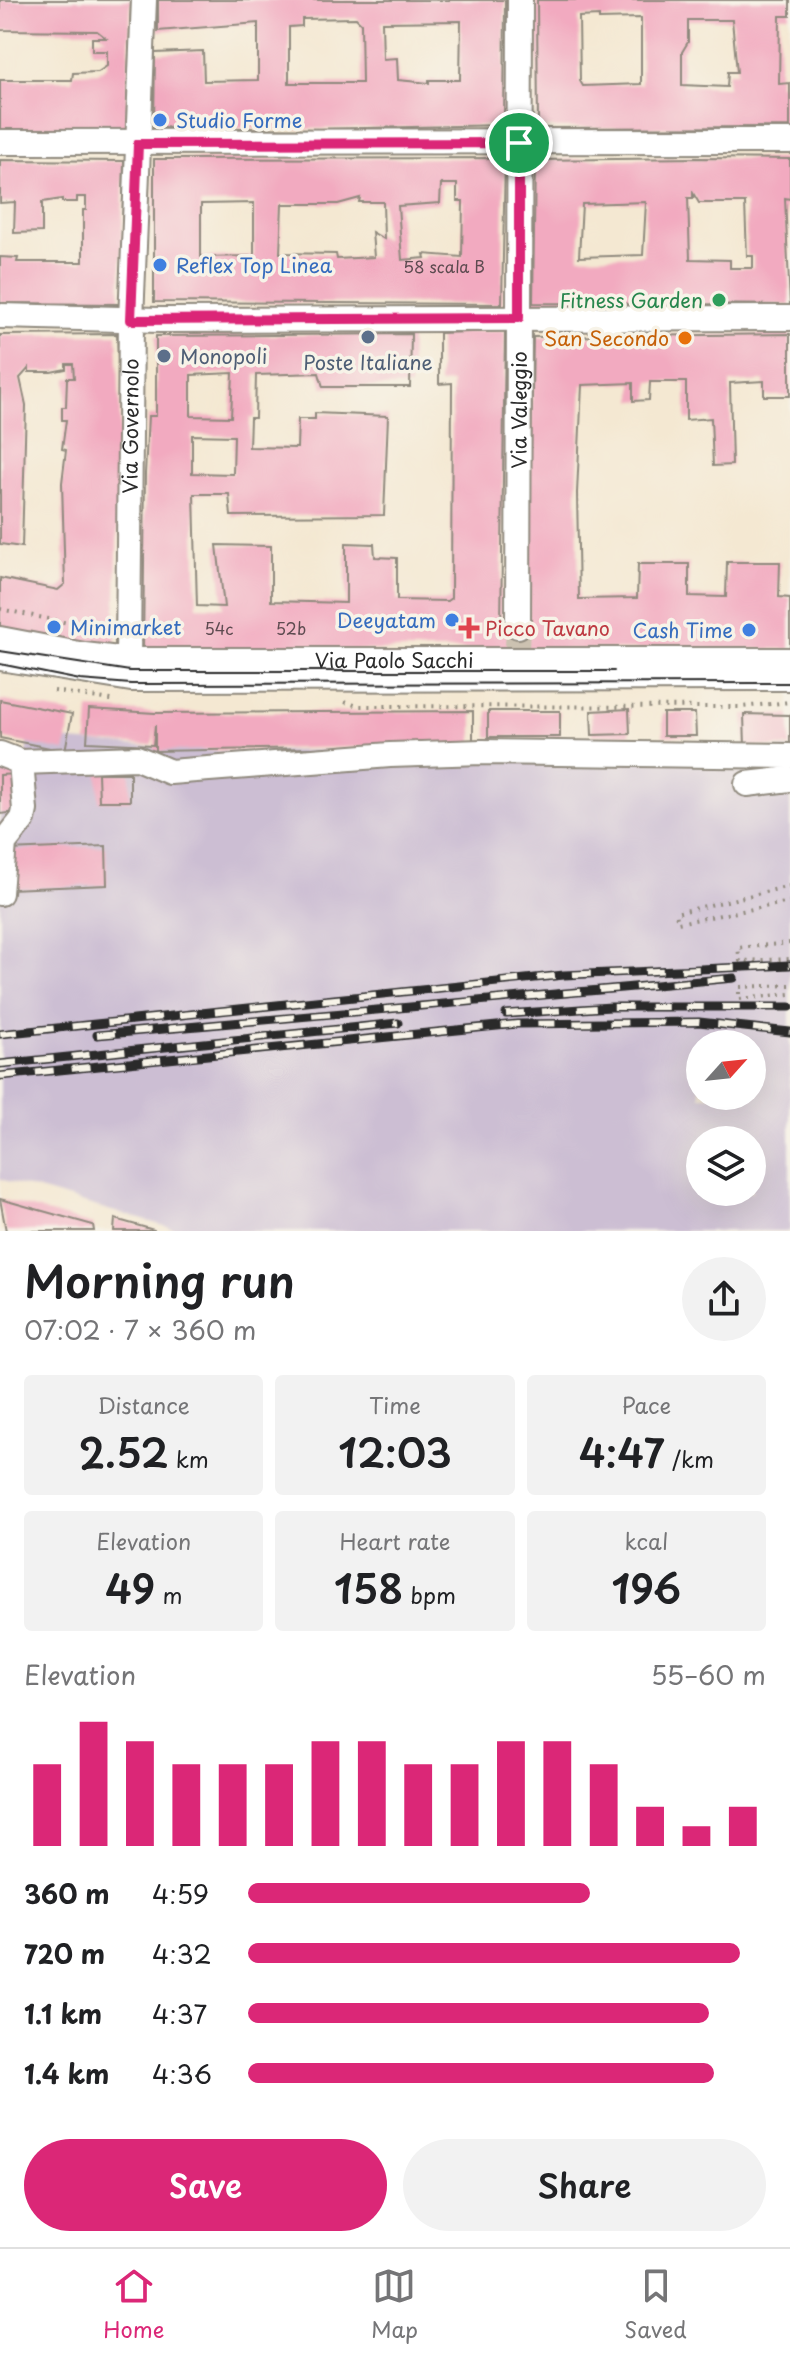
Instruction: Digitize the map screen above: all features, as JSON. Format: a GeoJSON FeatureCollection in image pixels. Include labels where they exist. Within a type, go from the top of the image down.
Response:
{"type":"FeatureCollection","features":[{"type":"Feature","properties":{"kind":"street","name":"Via Governolo"},"geometry":{"type":"LineString","coordinates":[[128,660],[131,320],[144,0]]}},
{"type":"Feature","properties":{"kind":"street","name":"Via Valeggio"},"geometry":{"type":"LineString","coordinates":[[517,645],[520,0]]}},
{"type":"Feature","properties":{"kind":"street"},"geometry":{"type":"LineString","coordinates":[[0,142],[790,141]]}},
{"type":"Feature","properties":{"kind":"street"},"geometry":{"type":"LineString","coordinates":[[0,316],[131,320],[790,318]]}},
{"type":"Feature","properties":{"kind":"street","name":"Via Paolo Sacchi"},"geometry":{"type":"LineString","coordinates":[[0,639],[128,660],[517,645],[790,660]]}},
{"type":"Feature","properties":{"kind":"street","name":"Via Paolo Sacchi"},"geometry":{"type":"LineString","coordinates":[[0,658],[131,679],[790,678]]}},
{"type":"Feature","properties":{"kind":"street"},"geometry":{"type":"LineString","coordinates":[[0,893],[2,843],[23,819],[10,758],[137,758],[170,772],[390,755],[482,752],[790,756]]}},
{"type":"Feature","properties":{"kind":"street"},"geometry":{"type":"LineString","coordinates":[[747,784],[790,779]]}},
{"type":"Feature","properties":{"kind":"path"},"geometry":{"type":"LineString","coordinates":[[0,609],[116,632]]}},
{"type":"Feature","properties":{"kind":"path"},"geometry":{"type":"LineString","coordinates":[[339,701],[358,706],[741,707],[790,702]]}},
{"type":"Feature","properties":{"kind":"path"},"geometry":{"type":"LineString","coordinates":[[790,886],[676,913],[678,923],[790,902]]}},
{"type":"Feature","properties":{"kind":"path"},"geometry":{"type":"LineString","coordinates":[[790,943],[738,948],[740,961],[790,959]]}},
{"type":"Feature","properties":{"kind":"path"},"geometry":{"type":"LineString","coordinates":[[790,985],[739,987],[739,999],[790,994]]}},
{"type":"Feature","properties":{"kind":"shaded area"},"geometry":{"type":"Polygon","coordinates":[[[27,738],[226,752],[483,747],[790,749],[790,1231],[182,1231],[0,1179],[0,769],[27,767],[27,738]]]}},
{"type":"Feature","properties":{"kind":"building"},"geometry":{"type":"Polygon","coordinates":[[[0,0],[131,0],[126,131],[0,129],[0,80],[72,80],[73,73],[98,72],[107,66],[107,51],[92,51],[92,38],[106,38],[97,31],[0,30],[0,0]]]}},
{"type":"Feature","properties":{"kind":"building"},"geometry":{"type":"Polygon","coordinates":[[[158,0],[505,0],[504,125],[319,129],[154,127],[155,53],[203,51],[204,81],[258,80],[258,23],[158,31],[158,0]],[[356,18],[302,19],[302,26],[289,27],[289,83],[362,83],[361,23],[356,18]],[[461,21],[382,22],[383,59],[397,58],[398,80],[429,83],[429,80],[460,80],[461,21]]]}},
{"type":"Feature","properties":{"kind":"building"},"geometry":{"type":"Polygon","coordinates":[[[537,0],[790,0],[790,16],[780,16],[779,84],[790,83],[790,127],[538,128],[537,0]],[[599,16],[579,17],[580,81],[583,86],[641,84],[641,18],[599,19],[599,16]],[[688,20],[688,42],[682,52],[682,85],[727,87],[728,72],[737,72],[732,20],[688,20]]]}},
{"type":"Feature","properties":{"kind":"building"},"geometry":{"type":"Polygon","coordinates":[[[505,158],[502,304],[154,302],[154,159],[505,158]],[[441,184],[440,203],[398,206],[402,260],[425,258],[424,254],[462,257],[463,201],[457,201],[457,184],[441,184]],[[360,198],[338,204],[282,204],[280,253],[336,254],[337,259],[374,257],[372,232],[384,239],[383,202],[359,202],[360,198]],[[254,203],[201,204],[201,257],[254,256],[254,203]]]}},
{"type":"Feature","properties":{"kind":"building"},"geometry":{"type":"Polygon","coordinates":[[[790,159],[790,199],[785,198],[790,305],[533,303],[535,160],[790,159]],[[693,193],[693,198],[688,198],[690,259],[730,260],[730,268],[753,268],[753,256],[747,256],[745,203],[699,203],[693,193]],[[646,202],[582,204],[579,257],[643,255],[646,202]]]}},
{"type":"Feature","properties":{"kind":"building"},"geometry":{"type":"Polygon","coordinates":[[[0,160],[124,161],[120,304],[0,303],[0,257],[18,258],[17,262],[83,262],[86,197],[77,197],[77,202],[62,202],[62,199],[42,202],[42,232],[14,233],[15,202],[0,203],[0,160]]]}},
{"type":"Feature","properties":{"kind":"building"},"geometry":{"type":"Polygon","coordinates":[[[505,331],[501,627],[528,627],[533,337],[790,334],[790,396],[764,396],[764,381],[730,383],[732,465],[713,466],[711,418],[686,420],[686,382],[650,382],[649,400],[633,401],[633,383],[582,385],[577,493],[579,599],[637,598],[638,564],[689,564],[689,596],[726,597],[727,562],[780,562],[779,597],[790,598],[790,649],[143,651],[145,474],[148,416],[156,416],[156,336],[411,334],[410,387],[323,387],[319,373],[256,375],[255,418],[250,418],[249,447],[297,448],[298,419],[315,419],[315,413],[388,416],[384,515],[231,516],[229,494],[194,494],[197,606],[224,607],[217,545],[271,546],[271,601],[346,603],[346,543],[374,544],[375,557],[397,558],[397,600],[447,601],[451,598],[452,383],[439,384],[439,333],[505,331]],[[233,373],[191,375],[191,416],[231,417],[233,373]],[[192,435],[192,473],[233,474],[234,436],[192,435]]]}},
{"type":"Feature","properties":{"kind":"building"},"geometry":{"type":"Polygon","coordinates":[[[117,334],[120,409],[115,652],[0,629],[0,578],[58,590],[65,584],[62,483],[66,450],[62,449],[66,420],[62,420],[62,407],[66,407],[67,378],[74,378],[73,364],[66,364],[66,369],[51,372],[29,372],[29,368],[20,378],[26,405],[22,547],[0,544],[0,335],[117,334]]]}},
{"type":"Feature","properties":{"kind":"building"},"geometry":{"type":"Polygon","coordinates":[[[0,700],[72,714],[65,751],[0,738],[0,700]]]}},
{"type":"Feature","properties":{"kind":"building"},"geometry":{"type":"Polygon","coordinates":[[[89,709],[155,713],[473,711],[473,745],[155,751],[155,725],[153,745],[87,742],[89,709]]]}},
{"type":"Feature","properties":{"kind":"building"},"geometry":{"type":"Polygon","coordinates":[[[629,709],[630,734],[592,735],[591,711],[629,709]]]}},
{"type":"Feature","properties":{"kind":"building"},"geometry":{"type":"Polygon","coordinates":[[[488,711],[560,711],[560,737],[488,737],[488,711]]]}},
{"type":"Feature","properties":{"kind":"building"},"geometry":{"type":"Polygon","coordinates":[[[663,713],[695,713],[696,736],[663,736],[663,713]]]}},
{"type":"Feature","properties":{"kind":"building"},"geometry":{"type":"Polygon","coordinates":[[[744,714],[790,715],[790,747],[745,747],[744,714]]]}},
{"type":"Feature","properties":{"kind":"building"},"geometry":{"type":"Polygon","coordinates":[[[98,773],[130,773],[130,801],[99,801],[98,773]]]}},
{"type":"Feature","properties":{"kind":"building"},"geometry":{"type":"Polygon","coordinates":[[[15,774],[18,812],[0,814],[0,775],[15,774]]]}},
{"type":"Feature","properties":{"kind":"building"},"geometry":{"type":"Polygon","coordinates":[[[106,846],[107,885],[9,889],[8,850],[106,846]]]}},
{"type":"Feature","properties":{"kind":"building"},"geometry":{"type":"Polygon","coordinates":[[[0,1199],[93,1225],[94,1231],[6,1231],[0,1199]]]}},
{"type":"Feature","properties":{"kind":"building"},"geometry":{"type":"Polygon","coordinates":[[[115,1219],[154,1230],[154,1231],[114,1231],[115,1219]]]}},
{"type":"Feature","properties":{"kind":"tunnel"},"geometry":{"type":"LineString","coordinates":[[517,649],[518,626]]}},
{"type":"Feature","properties":{"kind":"tram line"},"geometry":{"type":"LineString","coordinates":[[0,651],[130,671],[614,671]]}},
{"type":"Feature","properties":{"kind":"tram line"},"geometry":{"type":"LineString","coordinates":[[0,664],[80,680],[131,684],[790,683]]}},
{"type":"Feature","properties":{"kind":"railway"},"geometry":{"type":"LineString","coordinates":[[0,1034],[564,975],[790,965]]}},
{"type":"Feature","properties":{"kind":"railway"},"geometry":{"type":"LineString","coordinates":[[97,1035],[734,978]]}},
{"type":"Feature","properties":{"kind":"railway"},"geometry":{"type":"LineString","coordinates":[[506,1014],[611,1007],[790,1007]]}},
{"type":"Feature","properties":{"kind":"railway"},"geometry":{"type":"LineString","coordinates":[[0,1076],[517,1024],[699,1022],[790,1032]]}},
{"type":"Feature","properties":{"kind":"railway"},"geometry":{"type":"LineString","coordinates":[[0,1064],[398,1023]]}},
{"type":"Feature","properties":{"kind":"place","name":"Studio Forme"},"geometry":{"type":"Point","coordinates":[160,120]}},
{"type":"Feature","properties":{"kind":"place","name":"Reflex Top Linea"},"geometry":{"type":"Point","coordinates":[160,265]}},
{"type":"Feature","properties":{"kind":"place","name":"Fitness Garden"},"geometry":{"type":"Point","coordinates":[719,300]}},
{"type":"Feature","properties":{"kind":"place","name":"Poste Italiane"},"geometry":{"type":"Point","coordinates":[368,337]}},
{"type":"Feature","properties":{"kind":"place","name":"San Secondo"},"geometry":{"type":"Point","coordinates":[685,338]}},
{"type":"Feature","properties":{"kind":"place","name":"Monopoli"},"geometry":{"type":"Point","coordinates":[164,356]}},
{"type":"Feature","properties":{"kind":"place","name":"Deeyatam"},"geometry":{"type":"Point","coordinates":[452,620]}},
{"type":"Feature","properties":{"kind":"place","name":"Minimarket"},"geometry":{"type":"Point","coordinates":[54,627]}},
{"type":"Feature","properties":{"kind":"place","name":"Picco Tavano"},"geometry":{"type":"Point","coordinates":[469,628]}},
{"type":"Feature","properties":{"kind":"place","name":"Cash Time"},"geometry":{"type":"Point","coordinates":[749,630]}},
{"type":"Feature","properties":{"kind":"route"},"geometry":{"type":"LineString","coordinates":[[519,143],[519,318],[131,320],[138,144],[519,143]]}}]}
